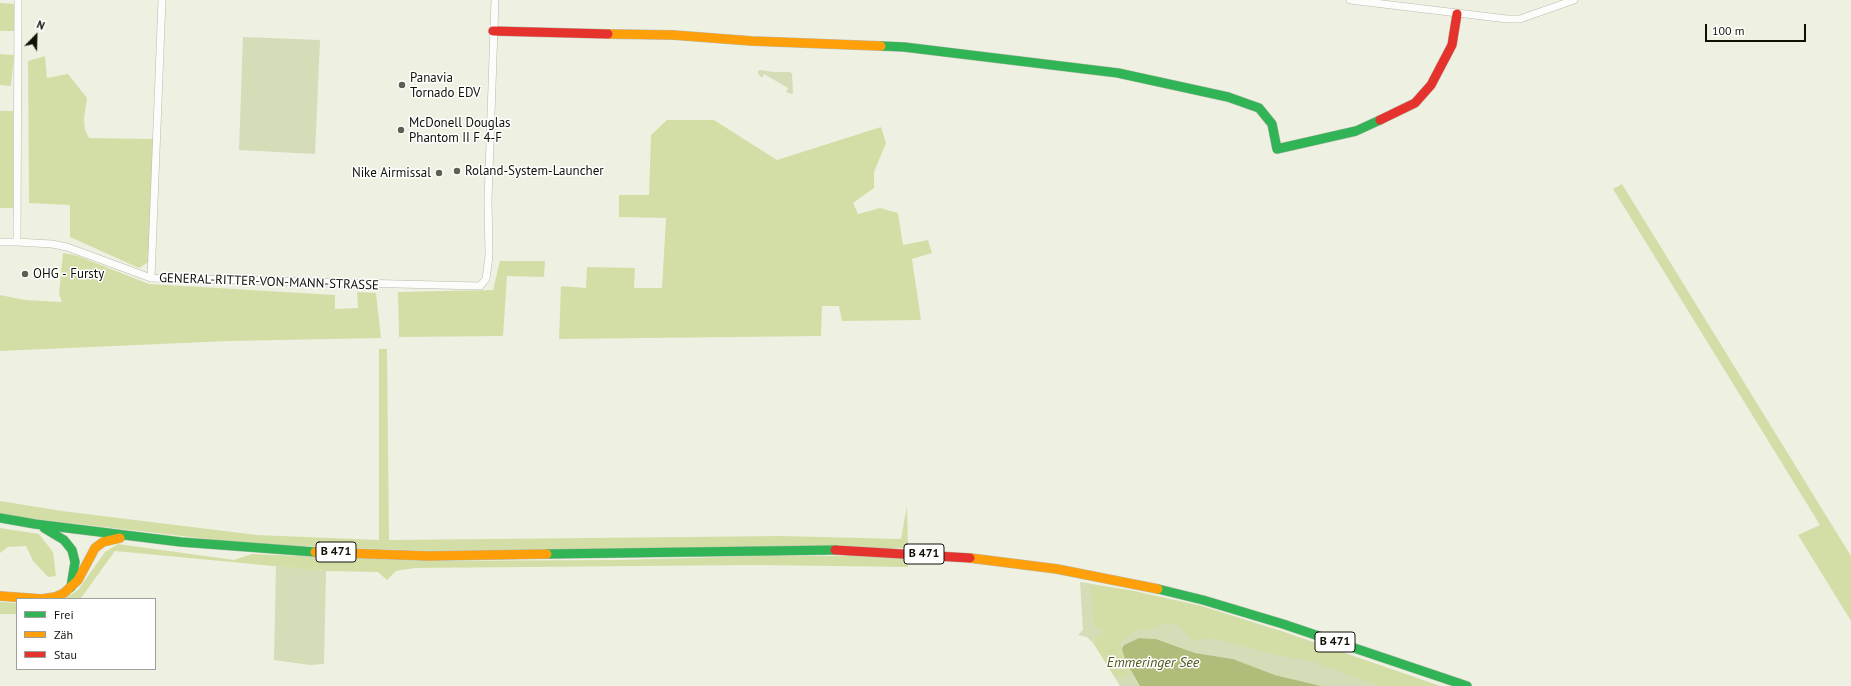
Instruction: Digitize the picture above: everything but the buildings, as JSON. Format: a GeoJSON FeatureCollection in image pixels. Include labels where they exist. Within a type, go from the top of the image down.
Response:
{"type":"FeatureCollection","features":[{"type":"Feature","properties":{"kind":"main road"},"geometry":{"type":"LineString","coordinates":[[493,31],[673,35],[752,41],[904,46],[1118,73],[1228,97],[1258,108],[1272,124],[1277,149],[1356,131],[1415,104],[1431,85],[1452,45],[1457,14]]}},
{"type":"Feature","properties":{"kind":"main road","name":"B 471"},"geometry":{"type":"LineString","coordinates":[[0,518],[35,524],[187,543],[296,551],[429,556],[798,550],[870,551],[991,560],[1057,569],[1120,581],[1203,600],[1283,624],[1467,686]]}},
{"type":"Feature","properties":{"kind":"main road"},"geometry":{"type":"LineString","coordinates":[[35,524],[64,540],[72,550],[75,562],[70,589]]}},
{"type":"Feature","properties":{"kind":"main road"},"geometry":{"type":"LineString","coordinates":[[48,598],[55,597],[70,589],[78,580],[95,548],[103,542],[127,536]]}},
{"type":"Feature","properties":{"kind":"main road"},"geometry":{"type":"LineString","coordinates":[[0,596],[28,598]]}},
{"type":"Feature","properties":{"kind":"street"},"geometry":{"type":"LineString","coordinates":[[17,242],[18,0]]}},
{"type":"Feature","properties":{"kind":"street"},"geometry":{"type":"LineString","coordinates":[[151,278],[162,0]]}},
{"type":"Feature","properties":{"kind":"street","name":"GENERAL-RITTER-VON-MANN-STRASSE"},"geometry":{"type":"LineString","coordinates":[[0,242],[52,244],[68,247],[151,278],[480,286],[486,279],[489,256],[488,200],[495,0]]}},
{"type":"Feature","properties":{"kind":"street"},"geometry":{"type":"LineString","coordinates":[[1350,0],[1457,14],[1520,19],[1574,0]]}},
{"type":"Feature","properties":{"kind":"shaded area"},"geometry":{"type":"Polygon","coordinates":[[[0,3],[14,4],[14,31],[0,31],[0,3]]]}},
{"type":"Feature","properties":{"kind":"shaded area"},"geometry":{"type":"Polygon","coordinates":[[[243,37],[320,40],[315,154],[239,150],[243,37]]]}},
{"type":"Feature","properties":{"kind":"shaded area"},"geometry":{"type":"Polygon","coordinates":[[[0,54],[14,55],[11,86],[0,85],[0,54]]]}},
{"type":"Feature","properties":{"kind":"shaded area"},"geometry":{"type":"Polygon","coordinates":[[[45,56],[47,78],[68,74],[87,98],[84,119],[85,130],[89,138],[154,139],[150,261],[139,268],[70,237],[70,205],[29,203],[28,61],[45,56]]]}},
{"type":"Feature","properties":{"kind":"shaded area"},"geometry":{"type":"Polygon","coordinates":[[[758,71],[790,72],[792,74],[793,93],[791,94],[786,92],[788,88],[764,74],[762,78],[758,74],[758,71]]]}},
{"type":"Feature","properties":{"kind":"shaded area"},"geometry":{"type":"Polygon","coordinates":[[[0,111],[13,111],[14,208],[0,208],[0,111]]]}},
{"type":"Feature","properties":{"kind":"shaded area"},"geometry":{"type":"Polygon","coordinates":[[[667,120],[714,120],[777,160],[881,127],[886,143],[874,172],[874,188],[853,203],[858,214],[880,208],[898,213],[903,245],[928,240],[932,253],[912,259],[921,320],[842,321],[839,306],[822,306],[821,336],[559,339],[561,286],[586,288],[587,267],[635,268],[634,288],[662,288],[666,218],[619,217],[619,195],[649,195],[651,135],[667,120]]]}},
{"type":"Feature","properties":{"kind":"shaded area"},"geometry":{"type":"Polygon","coordinates":[[[1622,184],[1851,556],[1851,621],[1798,535],[1820,525],[1613,189],[1622,184]]]}},
{"type":"Feature","properties":{"kind":"shaded area"},"geometry":{"type":"Polygon","coordinates":[[[63,253],[78,256],[149,284],[335,295],[335,309],[358,308],[357,292],[376,293],[381,338],[229,341],[0,351],[0,295],[25,300],[62,302],[59,294],[63,253]]]}},
{"type":"Feature","properties":{"kind":"shaded area"},"geometry":{"type":"Polygon","coordinates":[[[500,261],[545,261],[544,277],[507,276],[503,336],[399,337],[398,292],[493,290],[500,261]]]}},
{"type":"Feature","properties":{"kind":"shaded area"},"geometry":{"type":"Polygon","coordinates":[[[379,349],[387,349],[389,540],[782,536],[901,539],[907,506],[908,548],[429,551],[251,544],[0,515],[0,501],[62,511],[257,535],[379,540],[379,349]]]}},
{"type":"Feature","properties":{"kind":"shaded area"},"geometry":{"type":"Polygon","coordinates":[[[0,528],[39,534],[53,552],[56,576],[48,577],[33,561],[26,546],[8,547],[0,553],[0,528]]]}},
{"type":"Feature","properties":{"kind":"shaded area"},"geometry":{"type":"Polygon","coordinates":[[[118,544],[234,560],[252,554],[429,561],[618,560],[758,556],[855,556],[907,559],[908,567],[754,565],[415,568],[396,571],[387,580],[378,572],[326,571],[115,551],[81,598],[66,598],[78,590],[105,552],[118,544]]]}},
{"type":"Feature","properties":{"kind":"shaded area"},"geometry":{"type":"Polygon","coordinates":[[[276,566],[326,571],[324,664],[310,665],[274,660],[276,566]]]}},
{"type":"Feature","properties":{"kind":"shaded area"},"geometry":{"type":"Polygon","coordinates":[[[1080,582],[1134,591],[1281,631],[1440,686],[1321,686],[1275,675],[1233,659],[1195,653],[1156,639],[1139,638],[1124,645],[1126,662],[1140,686],[1120,686],[1094,644],[1087,637],[1078,635],[1083,630],[1080,582]]]}},
{"type":"Feature","properties":{"kind":"shaded area"},"geometry":{"type":"Polygon","coordinates":[[[1090,584],[1134,591],[1202,606],[1281,631],[1440,686],[1379,686],[1311,661],[1277,655],[1213,638],[1194,641],[1185,634],[1181,627],[1173,623],[1163,624],[1151,629],[1139,629],[1120,642],[1126,662],[1132,672],[1125,679],[1116,677],[1094,644],[1095,638],[1103,631],[1101,628],[1094,627],[1090,584]]]}},
{"type":"Feature","properties":{"kind":"shaded area"},"geometry":{"type":"Polygon","coordinates":[[[0,602],[16,603],[16,614],[0,614],[0,602]]]}},
{"type":"Feature","properties":{"kind":"water","name":"Emmeringer See"},"geometry":{"type":"Polygon","coordinates":[[[1139,638],[1156,639],[1195,653],[1233,659],[1275,675],[1321,686],[1140,686],[1126,662],[1122,649],[1124,645],[1139,638]]]}},
{"type":"Feature","properties":{"kind":"traffic: fast"},"geometry":{"type":"LineString","coordinates":[[881,46],[904,47],[1118,73],[1228,97],[1259,108],[1272,124],[1277,149],[1356,131],[1380,120]]}},
{"type":"Feature","properties":{"kind":"traffic: fast"},"geometry":{"type":"LineString","coordinates":[[0,518],[35,524],[181,542],[315,552]]}},
{"type":"Feature","properties":{"kind":"traffic: fast"},"geometry":{"type":"LineString","coordinates":[[44,528],[64,540],[72,550],[75,562],[71,587]]}},
{"type":"Feature","properties":{"kind":"traffic: fast"},"geometry":{"type":"LineString","coordinates":[[547,554],[835,550]]}},
{"type":"Feature","properties":{"kind":"traffic: fast"},"geometry":{"type":"LineString","coordinates":[[1158,589],[1203,600],[1283,624],[1467,686]]}},
{"type":"Feature","properties":{"kind":"traffic: slow"},"geometry":{"type":"LineString","coordinates":[[608,34],[673,35],[752,41],[881,46]]}},
{"type":"Feature","properties":{"kind":"traffic: slow"},"geometry":{"type":"LineString","coordinates":[[48,598],[64,593],[78,580],[95,548],[103,542],[120,538]]}},
{"type":"Feature","properties":{"kind":"traffic: slow"},"geometry":{"type":"LineString","coordinates":[[315,552],[429,556],[547,554]]}},
{"type":"Feature","properties":{"kind":"traffic: slow"},"geometry":{"type":"LineString","coordinates":[[970,558],[1057,569],[1158,589]]}},
{"type":"Feature","properties":{"kind":"traffic: slow"},"geometry":{"type":"LineString","coordinates":[[0,596],[28,598]]}},
{"type":"Feature","properties":{"kind":"traffic: jam"},"geometry":{"type":"LineString","coordinates":[[1380,120],[1415,103],[1431,85],[1452,45],[1457,14]]}},
{"type":"Feature","properties":{"kind":"traffic: jam"},"geometry":{"type":"LineString","coordinates":[[493,31],[608,34]]}},
{"type":"Feature","properties":{"kind":"traffic: jam"},"geometry":{"type":"LineString","coordinates":[[835,550],[970,558]]}},
{"type":"Feature","properties":{"kind":"place","name":"Panavia Tornado EDV"},"geometry":{"type":"Point","coordinates":[402,85]}},
{"type":"Feature","properties":{"kind":"place","name":"McDonell Douglas Phantom II F 4-F"},"geometry":{"type":"Point","coordinates":[401,130]}},
{"type":"Feature","properties":{"kind":"place","name":"Roland-System-Launcher"},"geometry":{"type":"Point","coordinates":[457,171]}},
{"type":"Feature","properties":{"kind":"place","name":"Nike Airmissal"},"geometry":{"type":"Point","coordinates":[439,173]}},
{"type":"Feature","properties":{"kind":"place","name":"OHG - Fursty"},"geometry":{"type":"Point","coordinates":[25,274]}}]}
